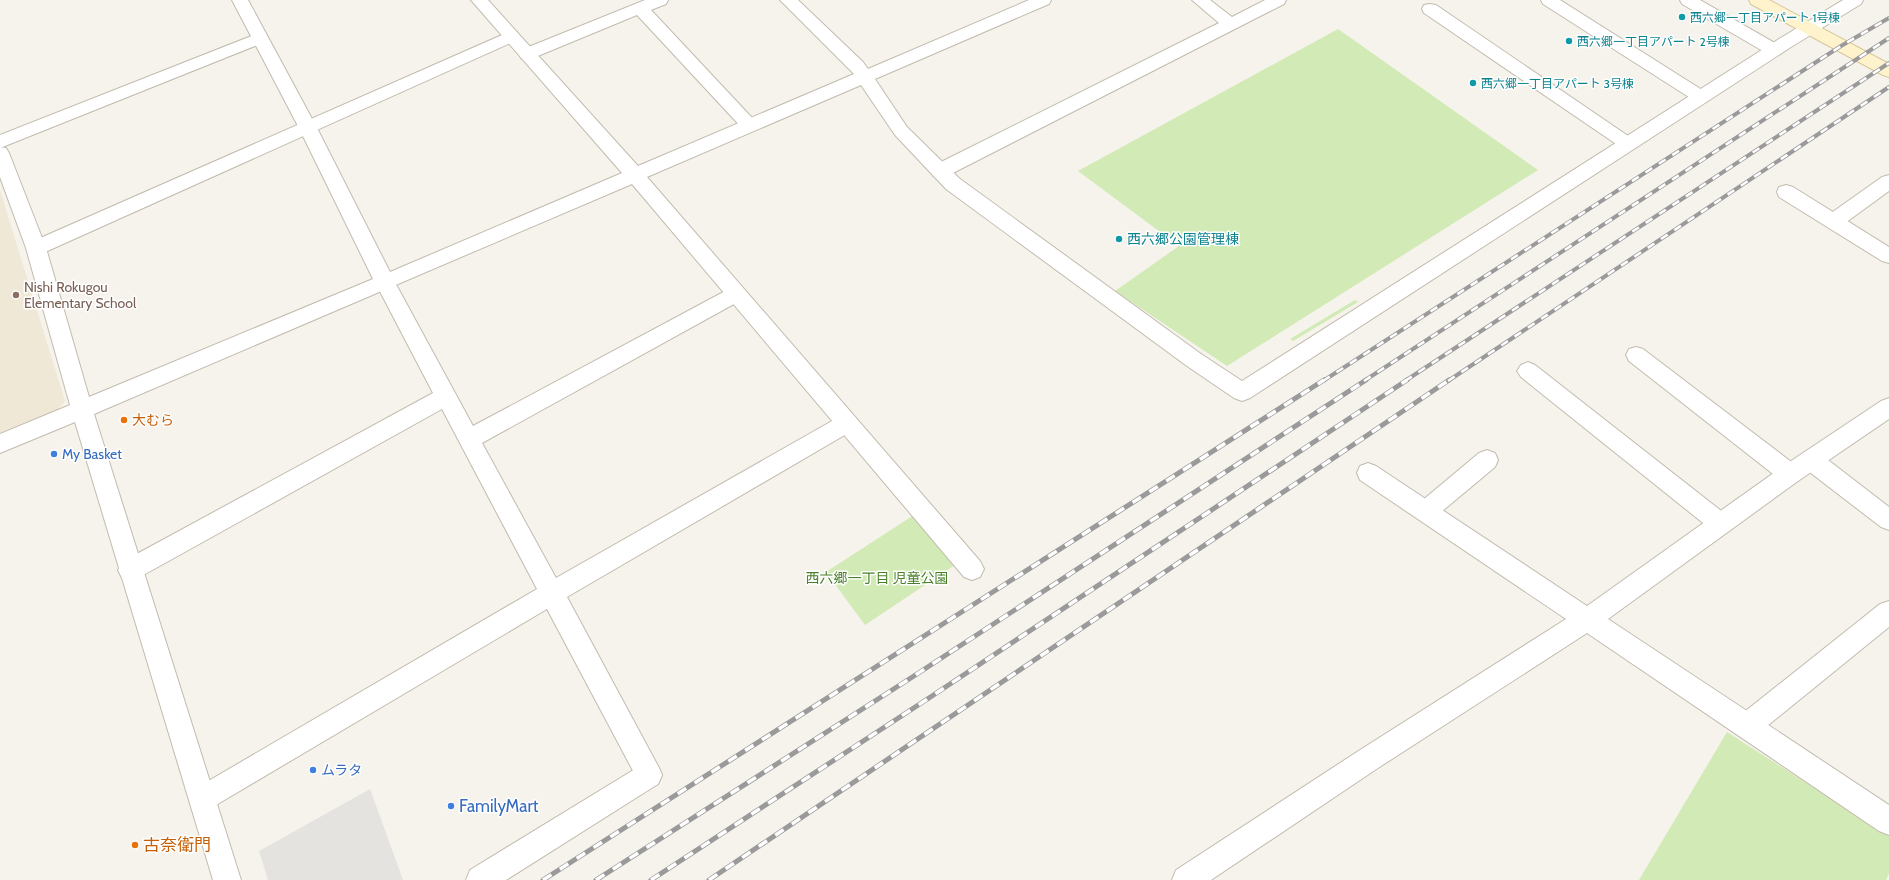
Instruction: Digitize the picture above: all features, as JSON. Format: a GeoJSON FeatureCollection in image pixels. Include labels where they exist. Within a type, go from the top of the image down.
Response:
{"type":"FeatureCollection","features":[{"type":"Feature","properties":{"kind":"street"},"geometry":{"type":"LineString","coordinates":[[479,0],[633,174],[972,569]]}},
{"type":"Feature","properties":{"kind":"street"},"geometry":{"type":"LineString","coordinates":[[527,54],[660,0]]}},
{"type":"Feature","properties":{"kind":"street"},"geometry":{"type":"LineString","coordinates":[[788,0],[857,66],[901,132],[953,184],[1194,360],[1242,392],[1808,28],[1854,0]]}},
{"type":"Feature","properties":{"kind":"street"},"geometry":{"type":"LineString","coordinates":[[0,444],[384,282],[633,174],[1043,0]]}},
{"type":"Feature","properties":{"kind":"street"},"geometry":{"type":"LineString","coordinates":[[1200,0],[1231,24]]}},
{"type":"Feature","properties":{"kind":"street"},"geometry":{"type":"LineString","coordinates":[[940,171],[1278,0]]}},
{"type":"Feature","properties":{"kind":"street"},"geometry":{"type":"LineString","coordinates":[[1549,0],[1701,97]]}},
{"type":"Feature","properties":{"kind":"street"},"geometry":{"type":"LineString","coordinates":[[1688,0],[1774,50]]}},
{"type":"Feature","properties":{"kind":"street"},"geometry":{"type":"LineString","coordinates":[[1758,0],[1889,71]]}},
{"type":"Feature","properties":{"kind":"street"},"geometry":{"type":"LineString","coordinates":[[243,1],[259,38],[308,128],[384,282],[649,775],[480,880]]}},
{"type":"Feature","properties":{"kind":"street"},"geometry":{"type":"LineString","coordinates":[[640,8],[748,125]]}},
{"type":"Feature","properties":{"kind":"street"},"geometry":{"type":"LineString","coordinates":[[1430,9],[1628,144]]}},
{"type":"Feature","properties":{"kind":"street"},"geometry":{"type":"LineString","coordinates":[[36,248],[308,128],[511,36]]}},
{"type":"Feature","properties":{"kind":"street"},"geometry":{"type":"LineString","coordinates":[[0,142],[259,38]]}},
{"type":"Feature","properties":{"kind":"street"},"geometry":{"type":"LineString","coordinates":[[0,153],[36,248],[82,410],[130,570],[227,880]]}},
{"type":"Feature","properties":{"kind":"street"},"geometry":{"type":"LineString","coordinates":[[1834,222],[1889,182]]}},
{"type":"Feature","properties":{"kind":"street"},"geometry":{"type":"LineString","coordinates":[[1786,192],[1889,256]]}},
{"type":"Feature","properties":{"kind":"street"},"geometry":{"type":"LineString","coordinates":[[469,439],[736,294]]}},
{"type":"Feature","properties":{"kind":"street"},"geometry":{"type":"LineString","coordinates":[[1636,355],[1790,474]]}},
{"type":"Feature","properties":{"kind":"street"},"geometry":{"type":"LineString","coordinates":[[1528,371],[1721,524]]}},
{"type":"Feature","properties":{"kind":"street"},"geometry":{"type":"LineString","coordinates":[[130,570],[446,396]]}},
{"type":"Feature","properties":{"kind":"street"},"geometry":{"type":"LineString","coordinates":[[1186,880],[1369,758],[1588,620],[1790,474],[1889,407]]}},
{"type":"Feature","properties":{"kind":"street"},"geometry":{"type":"LineString","coordinates":[[202,799],[552,593],[847,423]]}},
{"type":"Feature","properties":{"kind":"street"},"geometry":{"type":"LineString","coordinates":[[1426,511],[1487,460]]}},
{"type":"Feature","properties":{"kind":"street"},"geometry":{"type":"LineString","coordinates":[[1811,460],[1889,520]]}},
{"type":"Feature","properties":{"kind":"street"},"geometry":{"type":"LineString","coordinates":[[1368,473],[1889,821]]}},
{"type":"Feature","properties":{"kind":"street"},"geometry":{"type":"LineString","coordinates":[[1747,726],[1889,612]]}},
{"type":"Feature","properties":{"kind":"shaded area","name":"Nishi Rokugou Elementary School"},"geometry":{"type":"Polygon","coordinates":[[[0,190],[65,401],[51,418],[0,439],[0,190]]]}},
{"type":"Feature","properties":{"kind":"shaded area"},"geometry":{"type":"Polygon","coordinates":[[[370,789],[403,880],[268,880],[259,851],[370,789]]]}},
{"type":"Feature","properties":{"kind":"green space"},"geometry":{"type":"Polygon","coordinates":[[[1338,29],[1538,170],[1227,366],[1115,291],[1179,246],[1078,171],[1338,29]]]}},
{"type":"Feature","properties":{"kind":"green space"},"geometry":{"type":"Polygon","coordinates":[[[1355,300],[1358,302],[1293,341],[1290,339],[1355,300]]]}},
{"type":"Feature","properties":{"kind":"green space","name":"西六郷一丁目 児童公園"},"geometry":{"type":"Polygon","coordinates":[[[914,515],[955,565],[865,625],[826,572],[914,515]]]}},
{"type":"Feature","properties":{"kind":"green space"},"geometry":{"type":"Polygon","coordinates":[[[1727,732],[1889,836],[1889,873],[1886,880],[1639,880],[1727,732]]]}},
{"type":"Feature","properties":{"kind":"railway"},"geometry":{"type":"LineString","coordinates":[[1323,381],[1841,46],[1889,18]]}},
{"type":"Feature","properties":{"kind":"railway"},"geometry":{"type":"LineString","coordinates":[[1364,381],[1889,38]]}},
{"type":"Feature","properties":{"kind":"railway"},"geometry":{"type":"LineString","coordinates":[[1405,381],[1889,63]]}},
{"type":"Feature","properties":{"kind":"railway"},"geometry":{"type":"LineString","coordinates":[[1448,381],[1889,87]]}},
{"type":"Feature","properties":{"kind":"railway"},"geometry":{"type":"LineString","coordinates":[[543,880],[1324,380]]}},
{"type":"Feature","properties":{"kind":"railway"},"geometry":{"type":"LineString","coordinates":[[596,880],[917,674],[1366,380]]}},
{"type":"Feature","properties":{"kind":"railway"},"geometry":{"type":"LineString","coordinates":[[651,880],[932,696],[1407,380]]}},
{"type":"Feature","properties":{"kind":"railway"},"geometry":{"type":"LineString","coordinates":[[709,880],[1449,380]]}},
{"type":"Feature","properties":{"kind":"place","name":"西六郷一丁目アパート 1号棟"},"geometry":{"type":"Point","coordinates":[1682,17]}},
{"type":"Feature","properties":{"kind":"place","name":"西六郷一丁目アパート 2号棟"},"geometry":{"type":"Point","coordinates":[1569,41]}},
{"type":"Feature","properties":{"kind":"place","name":"西六郷一丁目アパート 3号棟"},"geometry":{"type":"Point","coordinates":[1473,83]}},
{"type":"Feature","properties":{"kind":"place","name":"西六郷公園管理棟"},"geometry":{"type":"Point","coordinates":[1119,239]}},
{"type":"Feature","properties":{"kind":"place","name":"Nishi Rokugou Elementary School"},"geometry":{"type":"Point","coordinates":[16,295]}},
{"type":"Feature","properties":{"kind":"place","name":"大むら"},"geometry":{"type":"Point","coordinates":[124,420]}},
{"type":"Feature","properties":{"kind":"place","name":"My Basket"},"geometry":{"type":"Point","coordinates":[54,454]}},
{"type":"Feature","properties":{"kind":"place","name":"ムラタ"},"geometry":{"type":"Point","coordinates":[313,770]}},
{"type":"Feature","properties":{"kind":"place","name":"FamilyMart"},"geometry":{"type":"Point","coordinates":[451,806]}},
{"type":"Feature","properties":{"kind":"place","name":"古奈衛門"},"geometry":{"type":"Point","coordinates":[135,845]}}]}
